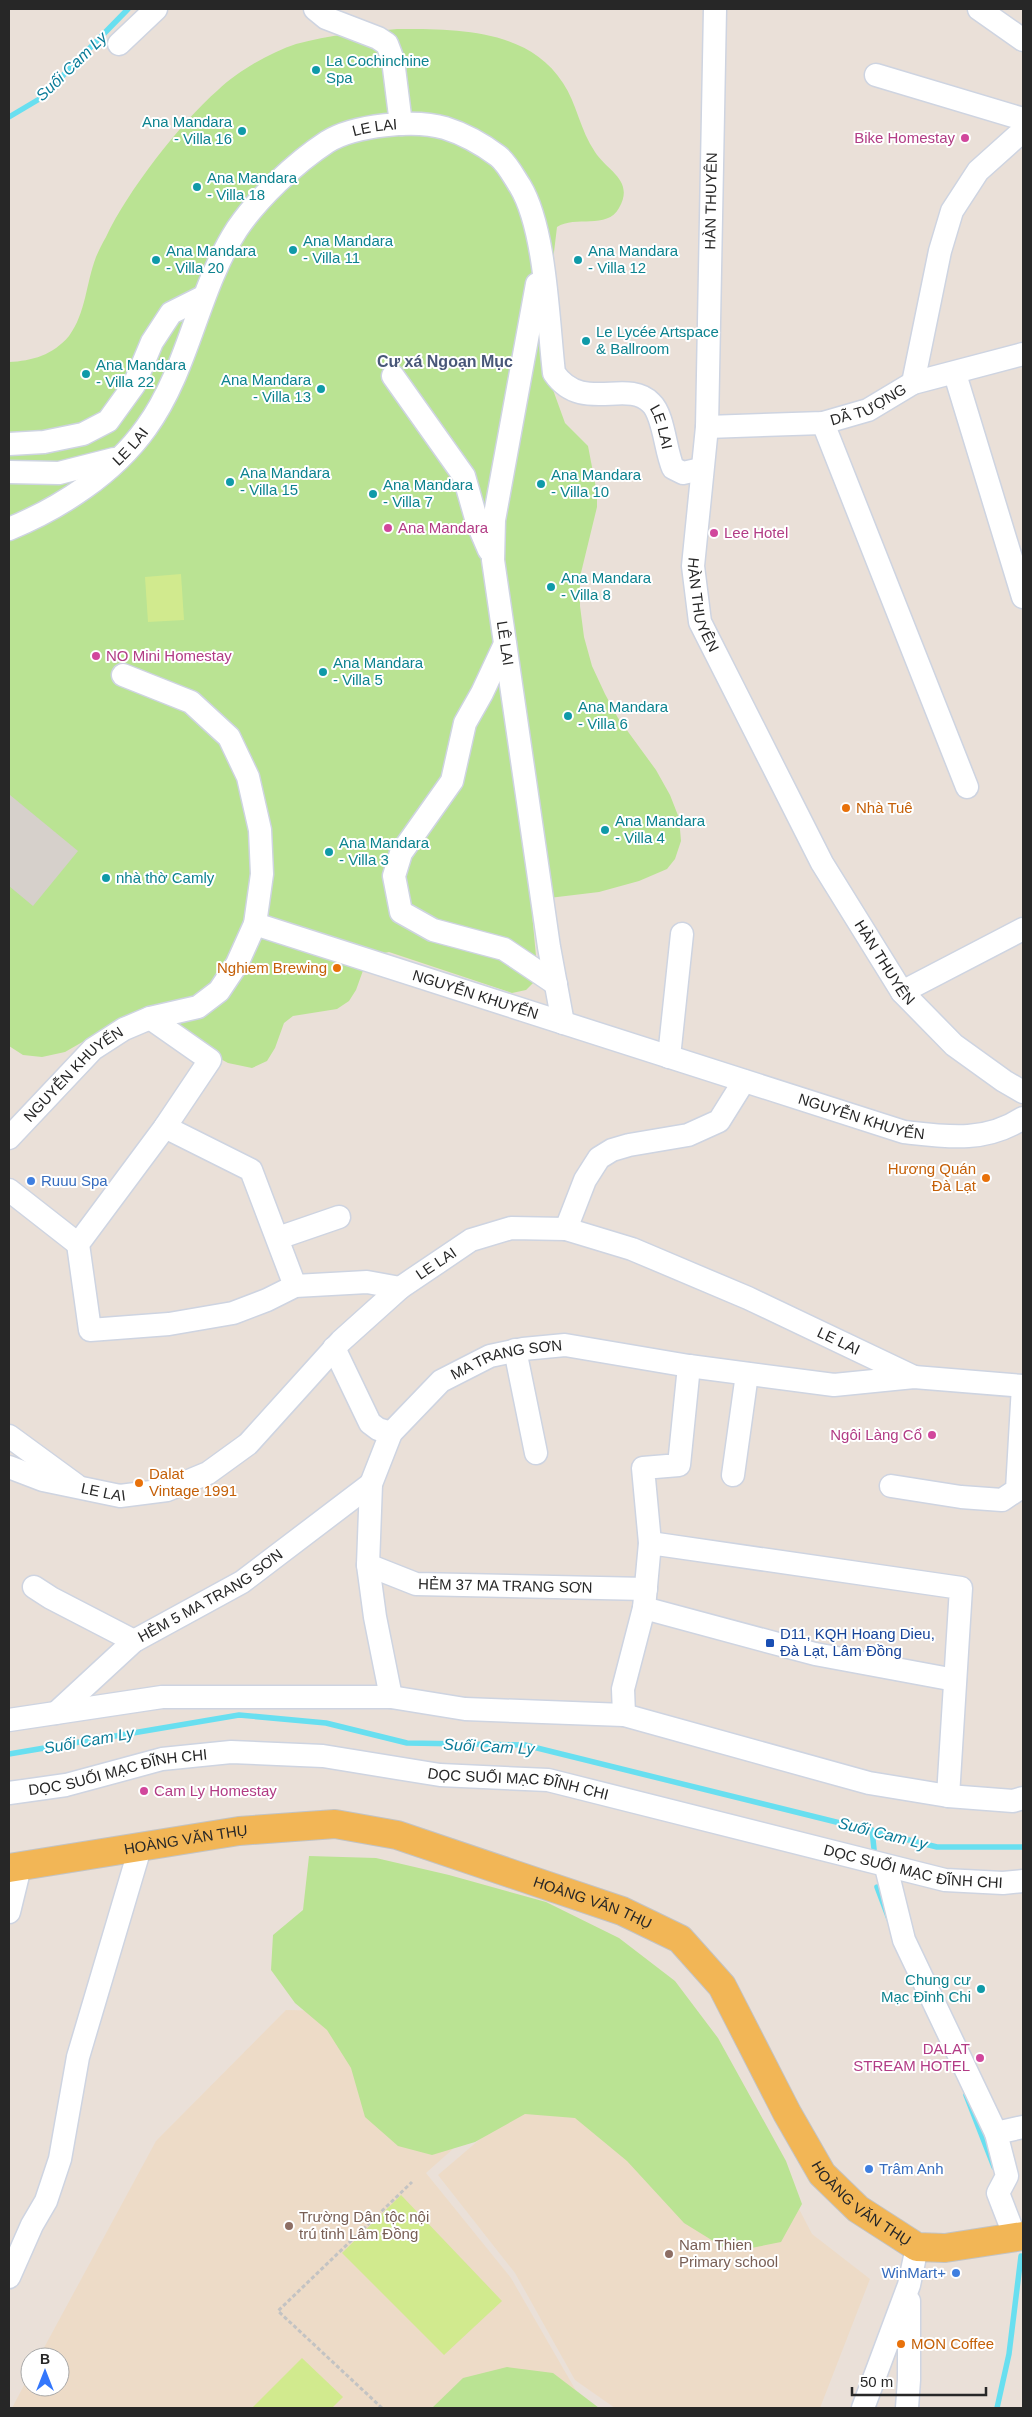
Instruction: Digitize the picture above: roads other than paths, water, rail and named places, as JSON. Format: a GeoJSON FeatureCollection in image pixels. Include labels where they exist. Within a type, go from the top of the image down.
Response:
{"type":"FeatureCollection","features":[{"type":"Feature","properties":{"kind":"main road","name":"HOÀNG VĂN THỤ"},"geometry":{"type":"LineString","coordinates":[[14,1867],[239,1831],[335,1824],[406,1838],[622,1911],[680,1939],[722,1986],[787,2113],[822,2174],[858,2209],[917,2247],[945,2248],[1019,2237]]}},
{"type":"Feature","properties":{"kind":"street"},"geometry":{"type":"LineString","coordinates":[[119,44],[156,9]]}},
{"type":"Feature","properties":{"kind":"street"},"geometry":{"type":"LineString","coordinates":[[315,9],[326,18],[378,38],[387,44],[393,60],[401,124]]}},
{"type":"Feature","properties":{"kind":"street","name":"HÀN THUYÊN"},"geometry":{"type":"LineString","coordinates":[[716,9],[707,427],[701,469],[693,566],[700,622],[822,863],[902,992],[954,1045],[1004,1081],[1023,1092]]}},
{"type":"Feature","properties":{"kind":"street"},"geometry":{"type":"LineString","coordinates":[[979,9],[1023,40]]}},
{"type":"Feature","properties":{"kind":"street"},"geometry":{"type":"LineString","coordinates":[[876,75],[1023,119]]}},
{"type":"Feature","properties":{"kind":"street","name":"LE LAI"},"geometry":{"type":"LineString","coordinates":[[9,529],[73,496],[120,457],[146,428],[173,380],[203,297],[238,228],[286,174],[328,141],[366,128],[401,124],[443,127],[472,139],[500,158],[521,188],[534,221],[542,264],[554,373],[562,385],[582,394],[641,395],[652,403],[658,413],[667,455],[673,468],[683,473],[701,469]]}},
{"type":"Feature","properties":{"kind":"street"},"geometry":{"type":"LineString","coordinates":[[913,382],[940,251],[952,211],[978,171],[1023,133]]}},
{"type":"Feature","properties":{"kind":"street","name":"LÊ LAI"},"geometry":{"type":"LineString","coordinates":[[542,264],[494,520],[493,560],[556,984],[564,1023]]}},
{"type":"Feature","properties":{"kind":"street"},"geometry":{"type":"LineString","coordinates":[[9,444],[44,442],[83,434],[108,421],[134,386],[152,342],[171,313],[203,297]]}},
{"type":"Feature","properties":{"kind":"street","name":"DÃ TƯỢNG"},"geometry":{"type":"LineString","coordinates":[[707,427],[823,424],[868,410],[913,382],[955,374],[1023,354]]}},
{"type":"Feature","properties":{"kind":"street"},"geometry":{"type":"LineString","coordinates":[[955,374],[1023,598]]}},
{"type":"Feature","properties":{"kind":"street"},"geometry":{"type":"LineString","coordinates":[[393,376],[456,462],[464,476],[477,522],[493,560]]}},
{"type":"Feature","properties":{"kind":"street"},"geometry":{"type":"LineString","coordinates":[[823,424],[966,787]]}},
{"type":"Feature","properties":{"kind":"street"},"geometry":{"type":"LineString","coordinates":[[9,472],[59,473],[120,457]]}},
{"type":"Feature","properties":{"kind":"street"},"geometry":{"type":"LineString","coordinates":[[505,644],[482,693],[465,723],[452,781],[401,853],[394,876],[401,912],[433,930],[504,949],[556,984]]}},
{"type":"Feature","properties":{"kind":"street"},"geometry":{"type":"LineString","coordinates":[[123,675],[191,702],[229,737],[248,777],[260,830],[262,874],[255,924]]}},
{"type":"Feature","properties":{"kind":"street","name":"NGUYỄN KHUYẾN"},"geometry":{"type":"LineString","coordinates":[[9,1138],[93,1049],[124,1029],[150,1018],[198,1007],[219,991],[237,964],[255,924],[904,1132],[959,1138],[999,1131],[1023,1120]]}},
{"type":"Feature","properties":{"kind":"street"},"geometry":{"type":"LineString","coordinates":[[902,992],[1023,929]]}},
{"type":"Feature","properties":{"kind":"street"},"geometry":{"type":"LineString","coordinates":[[669,1057],[682,934]]}},
{"type":"Feature","properties":{"kind":"street"},"geometry":{"type":"LineString","coordinates":[[78,1244],[164,1127],[210,1060],[150,1018]]}},
{"type":"Feature","properties":{"kind":"street"},"geometry":{"type":"LineString","coordinates":[[566,1229],[585,1180],[599,1158],[620,1147],[688,1135],[719,1121],[744,1081]]}},
{"type":"Feature","properties":{"kind":"street"},"geometry":{"type":"LineString","coordinates":[[164,1127],[251,1170],[296,1286]]}},
{"type":"Feature","properties":{"kind":"street"},"geometry":{"type":"LineString","coordinates":[[9,1190],[78,1244],[90,1330],[169,1324],[233,1313],[296,1286],[367,1282],[400,1288]]}},
{"type":"Feature","properties":{"kind":"street"},"geometry":{"type":"LineString","coordinates":[[278,1238],[339,1217]]}},
{"type":"Feature","properties":{"kind":"street","name":"LE LAI"},"geometry":{"type":"LineString","coordinates":[[9,1466],[43,1480],[83,1490],[120,1496],[166,1490],[208,1473],[248,1444],[334,1348],[400,1288],[470,1240],[510,1228],[566,1229],[632,1249],[721,1286],[914,1378]]}},
{"type":"Feature","properties":{"kind":"street","name":"MA TRANG SƠN"},"geometry":{"type":"LineString","coordinates":[[391,1697],[375,1617],[368,1565],[371,1484],[391,1433],[441,1381],[490,1356],[515,1350],[565,1345],[689,1366],[834,1385],[914,1378]]}},
{"type":"Feature","properties":{"kind":"street"},"geometry":{"type":"LineString","coordinates":[[334,1348],[370,1423],[378,1429],[391,1433]]}},
{"type":"Feature","properties":{"kind":"street"},"geometry":{"type":"LineString","coordinates":[[515,1350],[536,1453]]}},
{"type":"Feature","properties":{"kind":"street"},"geometry":{"type":"LineString","coordinates":[[624,1715],[623,1689],[645,1599],[650,1543],[643,1468],[679,1465],[689,1366]]}},
{"type":"Feature","properties":{"kind":"street"},"geometry":{"type":"LineString","coordinates":[[733,1475],[747,1374]]}},
{"type":"Feature","properties":{"kind":"street"},"geometry":{"type":"LineString","coordinates":[[891,1486],[961,1497],[1002,1500],[1017,1490],[1023,1386],[914,1378]]}},
{"type":"Feature","properties":{"kind":"street"},"geometry":{"type":"LineString","coordinates":[[9,1436],[83,1490]]}},
{"type":"Feature","properties":{"kind":"street","name":"HẺM 5 MA TRANG SƠN"},"geometry":{"type":"LineString","coordinates":[[56,1713],[134,1641],[242,1582],[371,1484]]}},
{"type":"Feature","properties":{"kind":"street"},"geometry":{"type":"LineString","coordinates":[[650,1543],[961,1588],[948,1796]]}},
{"type":"Feature","properties":{"kind":"street","name":"HẺM 37 MA TRANG SƠN"},"geometry":{"type":"LineString","coordinates":[[368,1565],[416,1584],[645,1599],[814,1654],[954,1680]]}},
{"type":"Feature","properties":{"kind":"street"},"geometry":{"type":"LineString","coordinates":[[34,1587],[51,1598],[134,1641]]}},
{"type":"Feature","properties":{"kind":"street"},"geometry":{"type":"LineString","coordinates":[[9,1720],[162,1697],[391,1697],[465,1709],[624,1715],[869,1783],[948,1796],[1013,1801],[1023,1798]]}},
{"type":"Feature","properties":{"kind":"street","name":"DỌC SUỐI MẠC ĐĨNH CHI"},"geometry":{"type":"LineString","coordinates":[[9,1793],[66,1785],[162,1759],[231,1752],[323,1756],[440,1775],[548,1780],[886,1867],[945,1880],[1003,1883],[1023,1881]]}},
{"type":"Feature","properties":{"kind":"street"},"geometry":{"type":"LineString","coordinates":[[9,2277],[32,2225],[46,2201],[60,2159],[78,2057],[140,1848]]}},
{"type":"Feature","properties":{"kind":"street"},"geometry":{"type":"LineString","coordinates":[[9,1912],[14,1867]]}},
{"type":"Feature","properties":{"kind":"street"},"geometry":{"type":"LineString","coordinates":[[886,1867],[904,1940],[996,2133],[1002,2185],[1019,2237]]}},
{"type":"Feature","properties":{"kind":"street"},"geometry":{"type":"LineString","coordinates":[[996,2133],[1023,2127]]}},
{"type":"Feature","properties":{"kind":"street"},"geometry":{"type":"LineString","coordinates":[[863,2408],[909,2284],[917,2247]]}},
{"type":"Feature","properties":{"kind":"street"},"geometry":{"type":"LineString","coordinates":[[907,2408],[909,2380],[909,2284]]}},
{"type":"Feature","properties":{"kind":"waterway","name":"Suối Cam Ly"},"geometry":{"type":"LineString","coordinates":[[9,117],[41,98],[128,9]]}},
{"type":"Feature","properties":{"kind":"waterway","name":"Suối Cam Ly"},"geometry":{"type":"LineString","coordinates":[[9,1754],[239,1715],[326,1723],[407,1743],[525,1745],[937,1847],[1023,1847]]}},
{"type":"Feature","properties":{"kind":"waterway"},"geometry":{"type":"LineString","coordinates":[[872,1830],[874,1849]]}},
{"type":"Feature","properties":{"kind":"waterway"},"geometry":{"type":"LineString","coordinates":[[877,1887],[889,1919]]}},
{"type":"Feature","properties":{"kind":"waterway"},"geometry":{"type":"LineString","coordinates":[[966,2095],[994,2167]]}},
{"type":"Feature","properties":{"kind":"waterway"},"geometry":{"type":"LineString","coordinates":[[997,2408],[1009,2354],[1021,2256]]}},
{"type":"Feature","properties":{"kind":"place","name":"La Cochinchine Spa"},"geometry":{"type":"Point","coordinates":[316,70]}},
{"type":"Feature","properties":{"kind":"place","name":"Ana Mandara - Villa 16"},"geometry":{"type":"Point","coordinates":[242,131]}},
{"type":"Feature","properties":{"kind":"place","name":"Bike Homestay"},"geometry":{"type":"Point","coordinates":[965,138]}},
{"type":"Feature","properties":{"kind":"place","name":"Ana Mandara - Villa 18"},"geometry":{"type":"Point","coordinates":[197,187]}},
{"type":"Feature","properties":{"kind":"place","name":"Ana Mandara - Villa 11"},"geometry":{"type":"Point","coordinates":[293,250]}},
{"type":"Feature","properties":{"kind":"place","name":"Ana Mandara - Villa 20"},"geometry":{"type":"Point","coordinates":[156,260]}},
{"type":"Feature","properties":{"kind":"place","name":"Ana Mandara - Villa 12"},"geometry":{"type":"Point","coordinates":[578,260]}},
{"type":"Feature","properties":{"kind":"place","name":"Le Lycée Artspace & Ballroom"},"geometry":{"type":"Point","coordinates":[586,341]}},
{"type":"Feature","properties":{"kind":"place","name":"Ana Mandara - Villa 22"},"geometry":{"type":"Point","coordinates":[86,374]}},
{"type":"Feature","properties":{"kind":"place","name":"Ana Mandara - Villa 13"},"geometry":{"type":"Point","coordinates":[321,389]}},
{"type":"Feature","properties":{"kind":"place","name":"Ana Mandara - Villa 15"},"geometry":{"type":"Point","coordinates":[230,482]}},
{"type":"Feature","properties":{"kind":"place","name":"Ana Mandara - Villa 10"},"geometry":{"type":"Point","coordinates":[541,484]}},
{"type":"Feature","properties":{"kind":"place","name":"Ana Mandara - Villa 7"},"geometry":{"type":"Point","coordinates":[373,494]}},
{"type":"Feature","properties":{"kind":"place","name":"Ana Mandara"},"geometry":{"type":"Point","coordinates":[388,528]}},
{"type":"Feature","properties":{"kind":"place","name":"Lee Hotel"},"geometry":{"type":"Point","coordinates":[714,533]}},
{"type":"Feature","properties":{"kind":"place","name":"Ana Mandara - Villa 8"},"geometry":{"type":"Point","coordinates":[551,587]}},
{"type":"Feature","properties":{"kind":"place","name":"NO Mini Homestay"},"geometry":{"type":"Point","coordinates":[96,656]}},
{"type":"Feature","properties":{"kind":"place","name":"Ana Mandara - Villa 5"},"geometry":{"type":"Point","coordinates":[323,672]}},
{"type":"Feature","properties":{"kind":"place","name":"Ana Mandara - Villa 6"},"geometry":{"type":"Point","coordinates":[568,716]}},
{"type":"Feature","properties":{"kind":"place","name":"Nhà Tuê"},"geometry":{"type":"Point","coordinates":[846,808]}},
{"type":"Feature","properties":{"kind":"place","name":"Ana Mandara - Villa 4"},"geometry":{"type":"Point","coordinates":[605,830]}},
{"type":"Feature","properties":{"kind":"place","name":"Ana Mandara - Villa 3"},"geometry":{"type":"Point","coordinates":[329,852]}},
{"type":"Feature","properties":{"kind":"place","name":"nhà thờ Camly"},"geometry":{"type":"Point","coordinates":[106,878]}},
{"type":"Feature","properties":{"kind":"place","name":"Nghiem Brewing"},"geometry":{"type":"Point","coordinates":[337,968]}},
{"type":"Feature","properties":{"kind":"place","name":"Hương Quán Đà Lạt"},"geometry":{"type":"Point","coordinates":[986,1178]}},
{"type":"Feature","properties":{"kind":"place","name":"Ruuu Spa"},"geometry":{"type":"Point","coordinates":[31,1181]}},
{"type":"Feature","properties":{"kind":"place","name":"Ngôi Làng Cổ"},"geometry":{"type":"Point","coordinates":[932,1435]}},
{"type":"Feature","properties":{"kind":"place","name":"Dalat Vintage 1991"},"geometry":{"type":"Point","coordinates":[139,1483]}},
{"type":"Feature","properties":{"kind":"place","name":"D11, KQH Hoang Dieu, Đà Lạt, Lâm Đồng"},"geometry":{"type":"Point","coordinates":[770,1643]}},
{"type":"Feature","properties":{"kind":"place","name":"Cam Ly Homestay"},"geometry":{"type":"Point","coordinates":[144,1791]}},
{"type":"Feature","properties":{"kind":"place","name":"Chung cư Mạc Đỉnh Chi"},"geometry":{"type":"Point","coordinates":[981,1989]}},
{"type":"Feature","properties":{"kind":"place","name":"DALAT STREAM HOTEL"},"geometry":{"type":"Point","coordinates":[980,2058]}},
{"type":"Feature","properties":{"kind":"place","name":"Trâm Anh"},"geometry":{"type":"Point","coordinates":[869,2169]}},
{"type":"Feature","properties":{"kind":"place","name":"Trường Dân tộc nội trú tỉnh Lâm Đồng"},"geometry":{"type":"Point","coordinates":[289,2226]}},
{"type":"Feature","properties":{"kind":"place","name":"Nam Thien Primary school"},"geometry":{"type":"Point","coordinates":[669,2254]}},
{"type":"Feature","properties":{"kind":"place","name":"WinMart+"},"geometry":{"type":"Point","coordinates":[956,2273]}},
{"type":"Feature","properties":{"kind":"place","name":"MON Coffee"},"geometry":{"type":"Point","coordinates":[901,2344]}},
{"type":"Feature","properties":{"kind":"district","name":"Cư xá Ngoạn Mục"},"geometry":{"type":"Point","coordinates":[445,361]}}]}
